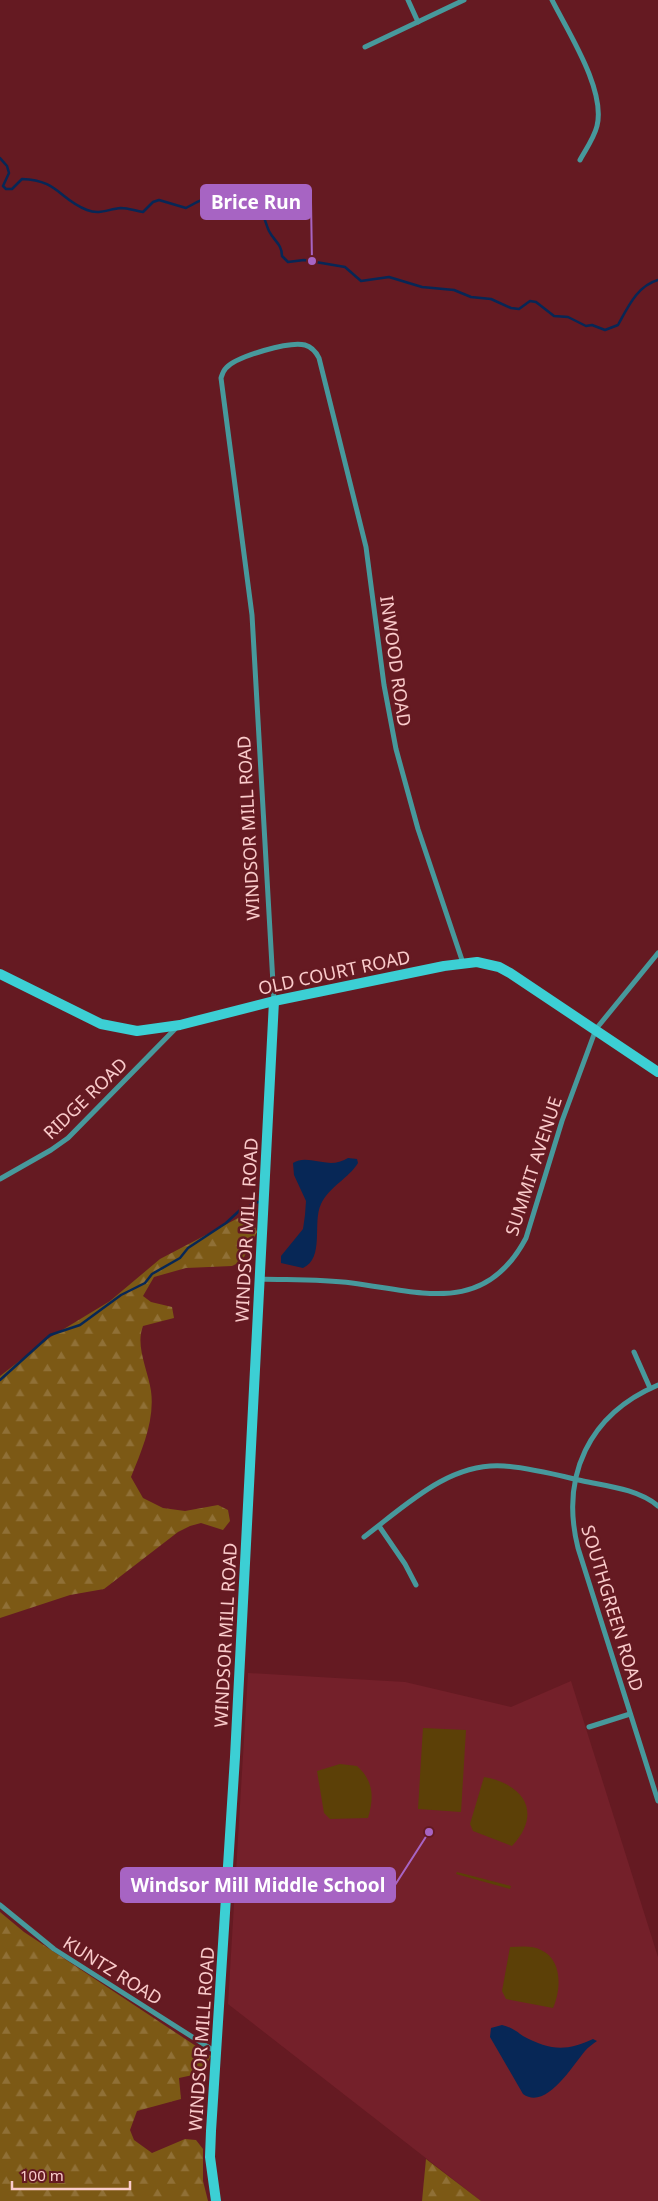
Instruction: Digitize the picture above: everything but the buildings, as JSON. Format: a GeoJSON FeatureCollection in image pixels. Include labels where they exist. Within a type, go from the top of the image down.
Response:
{"type":"FeatureCollection","features":[{"type":"Feature","properties":{"kind":"main road","name":"OLD COURT ROAD"},"geometry":{"type":"LineString","coordinates":[[0,974],[101,1024],[137,1031],[180,1024],[274,1001],[477,962],[498,966],[658,1072]]}},
{"type":"Feature","properties":{"kind":"main road","name":"WINDSOR MILL ROAD"},"geometry":{"type":"LineString","coordinates":[[216,2201],[210,2157],[235,1757],[274,1001]]}},
{"type":"Feature","properties":{"kind":"street"},"geometry":{"type":"LineString","coordinates":[[408,0],[418,22]]}},
{"type":"Feature","properties":{"kind":"street"},"geometry":{"type":"LineString","coordinates":[[365,47],[464,0]]}},
{"type":"Feature","properties":{"kind":"street"},"geometry":{"type":"LineString","coordinates":[[552,0],[598,98],[597,124],[593,136],[580,160]]}},
{"type":"Feature","properties":{"kind":"street","name":"WINDSOR MILL ROAD"},"geometry":{"type":"LineString","coordinates":[[274,1001],[252,615],[221,378],[226,367],[235,361],[282,346],[303,345],[316,352],[319,358]]}},
{"type":"Feature","properties":{"kind":"street","name":"INWOOD ROAD"},"geometry":{"type":"LineString","coordinates":[[319,358],[366,547],[384,685],[396,749],[418,829],[464,963]]}},
{"type":"Feature","properties":{"kind":"street","name":"SUMMIT AVENUE"},"geometry":{"type":"LineString","coordinates":[[260,1279],[340,1282],[442,1295],[471,1290],[497,1274],[518,1252],[526,1238],[562,1121],[596,1030],[658,953]]}},
{"type":"Feature","properties":{"kind":"street","name":"RIDGE ROAD"},"geometry":{"type":"LineString","coordinates":[[0,1179],[68,1138],[180,1024]]}},
{"type":"Feature","properties":{"kind":"street"},"geometry":{"type":"LineString","coordinates":[[634,1352],[650,1388]]}},
{"type":"Feature","properties":{"kind":"street","name":"SOUTHGREEN ROAD"},"geometry":{"type":"LineString","coordinates":[[658,1385],[631,1398],[605,1421],[586,1447],[574,1479],[572,1516],[574,1531],[658,1801]]}},
{"type":"Feature","properties":{"kind":"street"},"geometry":{"type":"LineString","coordinates":[[364,1537],[430,1488],[462,1472],[502,1466],[626,1490],[658,1506]]}},
{"type":"Feature","properties":{"kind":"street"},"geometry":{"type":"LineString","coordinates":[[379,1526],[405,1564],[416,1585]]}},
{"type":"Feature","properties":{"kind":"street"},"geometry":{"type":"LineString","coordinates":[[589,1727],[630,1714]]}},
{"type":"Feature","properties":{"kind":"street","name":"KUNTZ ROAD"},"geometry":{"type":"LineString","coordinates":[[0,1905],[54,1950],[217,2052]]}},
{"type":"Feature","properties":{"kind":"shaded area"},"geometry":{"type":"Polygon","coordinates":[[[248,1673],[405,1682],[511,1707],[571,1681],[658,1957],[658,2201],[481,2201],[228,2004],[248,1673]]]}},
{"type":"Feature","properties":{"kind":"shaded area"},"geometry":{"type":"Polygon","coordinates":[[[423,1728],[466,1730],[461,1812],[418,1809],[423,1728]]]}},
{"type":"Feature","properties":{"kind":"shaded area"},"geometry":{"type":"Polygon","coordinates":[[[340,1764],[357,1766],[367,1778],[372,1797],[368,1818],[330,1819],[324,1813],[317,1771],[340,1764]]]}},
{"type":"Feature","properties":{"kind":"shaded area"},"geometry":{"type":"Polygon","coordinates":[[[484,1777],[510,1786],[519,1793],[525,1802],[526,1822],[521,1834],[512,1846],[473,1831],[470,1824],[484,1777]]]}},
{"type":"Feature","properties":{"kind":"shaded area"},"geometry":{"type":"Polygon","coordinates":[[[457,1872],[511,1886],[510,1889],[456,1874],[457,1872]]]}},
{"type":"Feature","properties":{"kind":"shaded area"},"geometry":{"type":"Polygon","coordinates":[[[510,1947],[534,1947],[548,1955],[553,1961],[557,1968],[559,1984],[553,2008],[506,1999],[502,1991],[510,1947]]]}},
{"type":"Feature","properties":{"kind":"green space"},"geometry":{"type":"Polygon","coordinates":[[[242,1216],[253,1221],[257,1232],[242,1261],[232,1266],[186,1268],[154,1277],[143,1296],[151,1302],[172,1307],[174,1318],[143,1326],[140,1342],[152,1402],[147,1435],[131,1477],[143,1498],[163,1508],[185,1511],[218,1505],[228,1510],[230,1521],[223,1530],[201,1523],[178,1532],[104,1589],[70,1595],[0,1618],[0,1376],[49,1338],[110,1301],[160,1259],[242,1216]]]}},
{"type":"Feature","properties":{"kind":"green space"},"geometry":{"type":"Polygon","coordinates":[[[0,1912],[24,1932],[211,2056],[202,2073],[179,2078],[181,2099],[137,2111],[130,2130],[134,2140],[152,2153],[185,2139],[196,2140],[203,2149],[203,2181],[208,2201],[0,2201],[0,1912]]]}},
{"type":"Feature","properties":{"kind":"green space"},"geometry":{"type":"Polygon","coordinates":[[[426,2159],[481,2201],[422,2201],[426,2159]]]}},
{"type":"Feature","properties":{"kind":"water"},"geometry":{"type":"Polygon","coordinates":[[[348,1158],[357,1159],[358,1163],[321,1204],[317,1221],[316,1248],[310,1263],[303,1268],[281,1263],[281,1256],[303,1229],[305,1215],[306,1201],[294,1175],[293,1163],[299,1160],[306,1160],[333,1163],[341,1162],[348,1158]]]}},
{"type":"Feature","properties":{"kind":"water"},"geometry":{"type":"Polygon","coordinates":[[[502,2025],[511,2028],[532,2041],[549,2047],[574,2046],[593,2039],[597,2041],[586,2050],[550,2092],[532,2098],[523,2094],[490,2037],[491,2028],[502,2025]]]}},
{"type":"Feature","properties":{"kind":"waterway"},"geometry":{"type":"LineString","coordinates":[[0,158],[7,166],[9,173],[3,186],[6,189],[12,189],[22,179],[34,180],[51,186],[78,206],[96,212],[121,208],[143,212],[153,202],[159,200],[186,208],[214,197],[225,200],[238,211],[244,213],[249,204],[253,203],[262,212],[269,231],[281,248],[282,256],[288,262],[304,260],[345,267],[361,281],[389,277],[422,287],[454,290],[471,297],[491,299],[511,308],[519,309],[530,301],[536,302],[554,316],[568,317],[586,326],[592,325],[605,330],[618,325],[639,292],[644,287],[658,280]]}},
{"type":"Feature","properties":{"kind":"waterway"},"geometry":{"type":"LineString","coordinates":[[0,1380],[50,1335],[80,1325],[121,1295],[145,1283],[152,1274],[180,1258],[188,1248],[226,1223],[239,1211],[258,1202]]}},
{"type":"Feature","properties":{"kind":"place","name":"Brice Run"},"geometry":{"type":"Point","coordinates":[312,261]}},
{"type":"Feature","properties":{"kind":"place","name":"Windsor Mill Middle School"},"geometry":{"type":"Point","coordinates":[429,1832]}}]}
